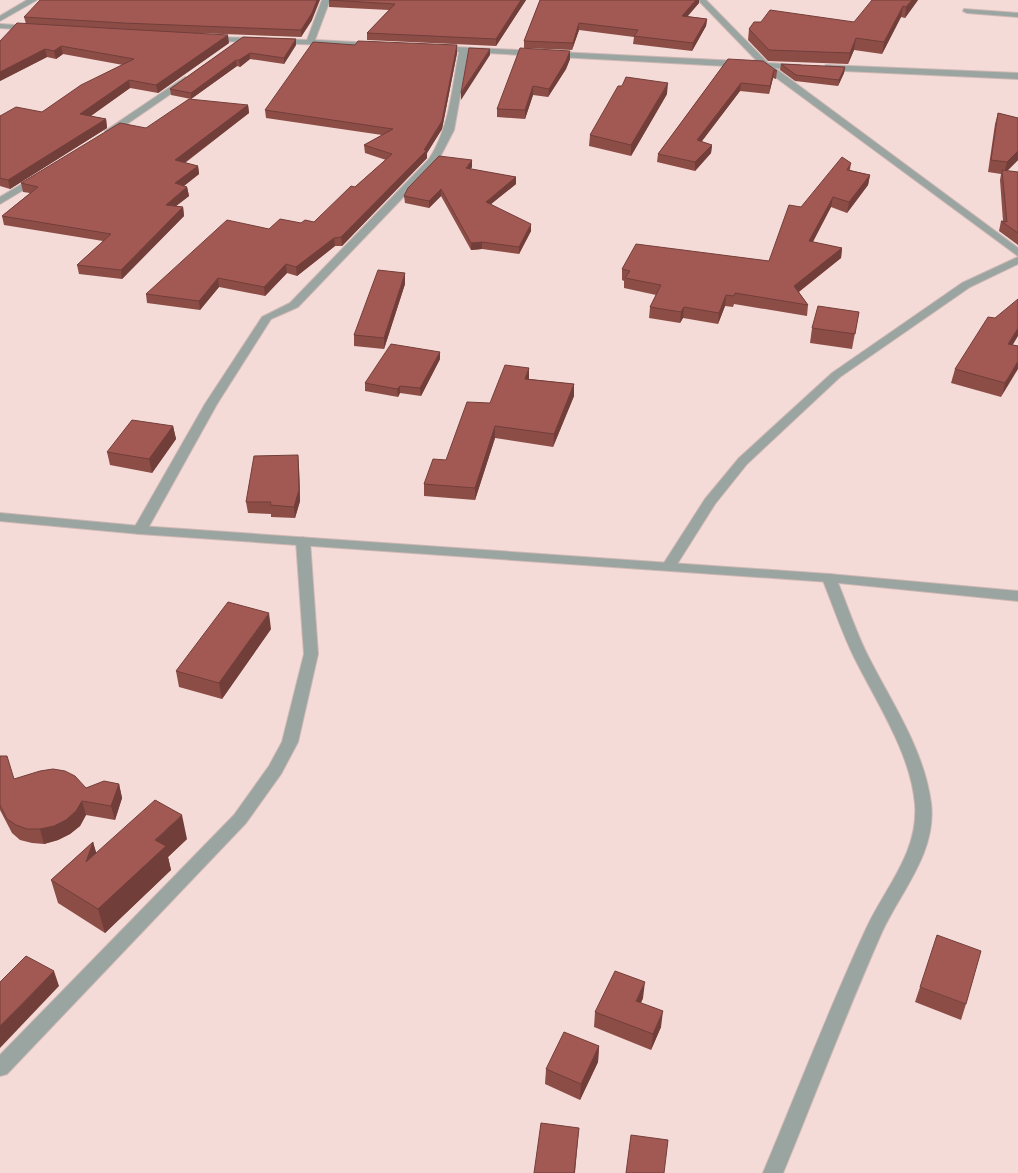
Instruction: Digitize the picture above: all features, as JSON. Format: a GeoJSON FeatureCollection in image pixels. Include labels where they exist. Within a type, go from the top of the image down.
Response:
{"type":"FeatureCollection","features":[{"type":"Feature","properties":{"kind":"street"},"geometry":{"type":"LineString","coordinates":[[0,19],[33,0]]}},
{"type":"Feature","properties":{"kind":"street"},"geometry":{"type":"LineString","coordinates":[[310,42],[319,14],[326,0]]}},
{"type":"Feature","properties":{"kind":"street"},"geometry":{"type":"LineString","coordinates":[[702,0],[765,65],[1018,253]]}},
{"type":"Feature","properties":{"kind":"street"},"geometry":{"type":"LineString","coordinates":[[967,11],[1018,15]]}},
{"type":"Feature","properties":{"kind":"street"},"geometry":{"type":"LineString","coordinates":[[0,26],[38,29]]}},
{"type":"Feature","properties":{"kind":"street"},"geometry":{"type":"LineString","coordinates":[[201,38],[380,45]]}},
{"type":"Feature","properties":{"kind":"street"},"geometry":{"type":"LineString","coordinates":[[224,52],[240,40]]}},
{"type":"Feature","properties":{"kind":"street"},"geometry":{"type":"LineString","coordinates":[[426,47],[804,67]]}},
{"type":"Feature","properties":{"kind":"street"},"geometry":{"type":"LineString","coordinates":[[140,530],[211,404],[267,317],[294,305],[433,161],[449,130],[464,49]]}},
{"type":"Feature","properties":{"kind":"street"},"geometry":{"type":"LineString","coordinates":[[814,67],[1018,76]]}},
{"type":"Feature","properties":{"kind":"street"},"geometry":{"type":"LineString","coordinates":[[96,141],[192,74]]}},
{"type":"Feature","properties":{"kind":"street"},"geometry":{"type":"LineString","coordinates":[[0,201],[48,171]]}},
{"type":"Feature","properties":{"kind":"street"},"geometry":{"type":"LineString","coordinates":[[669,566],[710,502],[744,461],[836,374],[966,286],[1018,260]]}},
{"type":"Feature","properties":{"kind":"street"},"geometry":{"type":"LineString","coordinates":[[0,517],[140,530],[830,578],[1018,596]]}},
{"type":"Feature","properties":{"kind":"street"},"geometry":{"type":"LineString","coordinates":[[0,1068],[240,819],[275,770],[290,742],[311,654],[303,541]]}},
{"type":"Feature","properties":{"kind":"street"},"geometry":{"type":"LineString","coordinates":[[773,1173],[875,929],[916,853],[922,831],[923,804],[915,770],[897,721],[862,656],[830,578]]}},
{"type":"Feature","properties":{"kind":"building"},"geometry":{"type":"Polygon","coordinates":[[[40,0],[317,0],[312,13],[301,30],[24,17],[40,0]]]}},
{"type":"Feature","properties":{"kind":"building"},"geometry":{"type":"Polygon","coordinates":[[[329,0],[521,0],[496,39],[367,33],[395,4],[329,0]]]}},
{"type":"Feature","properties":{"kind":"building"},"geometry":{"type":"Polygon","coordinates":[[[540,0],[696,0],[682,16],[707,19],[693,43],[634,36],[638,30],[579,23],[573,43],[524,41],[540,0]]]}},
{"type":"Feature","properties":{"kind":"building"},"geometry":{"type":"Polygon","coordinates":[[[872,0],[912,0],[906,7],[903,6],[884,42],[856,38],[850,53],[769,50],[749,29],[754,22],[761,22],[770,10],[854,22],[872,0]]]}},
{"type":"Feature","properties":{"kind":"building"},"geometry":{"type":"Polygon","coordinates":[[[17,23],[228,35],[156,85],[129,80],[80,114],[106,119],[8,180],[0,178],[0,116],[16,107],[42,112],[81,85],[134,59],[61,46],[54,51],[45,49],[0,72],[0,41],[17,23]]]}},
{"type":"Feature","properties":{"kind":"building"},"geometry":{"type":"Polygon","coordinates":[[[243,37],[296,39],[284,58],[250,53],[236,60],[191,93],[170,89],[243,37]]]}},
{"type":"Feature","properties":{"kind":"building"},"geometry":{"type":"Polygon","coordinates":[[[358,41],[457,45],[442,121],[424,150],[427,150],[341,237],[334,238],[296,267],[286,264],[264,287],[218,278],[199,301],[146,294],[227,220],[269,229],[280,219],[301,223],[305,220],[314,222],[351,186],[355,187],[392,154],[364,145],[393,129],[265,110],[313,42],[355,45],[358,41]]]}},
{"type":"Feature","properties":{"kind":"building"},"geometry":{"type":"Polygon","coordinates":[[[469,48],[490,49],[461,93],[469,48]]]}},
{"type":"Feature","properties":{"kind":"building"},"geometry":{"type":"Polygon","coordinates":[[[520,48],[570,51],[549,89],[533,86],[525,110],[497,109],[520,48]]]}},
{"type":"Feature","properties":{"kind":"building"},"geometry":{"type":"Polygon","coordinates":[[[728,59],[763,61],[777,71],[774,70],[770,86],[741,83],[697,140],[712,145],[695,162],[658,154],[728,59]]]}},
{"type":"Feature","properties":{"kind":"building"},"geometry":{"type":"Polygon","coordinates":[[[781,64],[845,67],[839,80],[796,75],[781,64]]]}},
{"type":"Feature","properties":{"kind":"building"},"geometry":{"type":"Polygon","coordinates":[[[626,77],[668,83],[631,145],[590,135],[618,86],[622,86],[626,77]]]}},
{"type":"Feature","properties":{"kind":"building"},"geometry":{"type":"Polygon","coordinates":[[[189,99],[248,105],[175,160],[198,166],[175,183],[187,187],[166,205],[183,207],[121,270],[77,265],[111,234],[2,216],[38,187],[21,183],[120,123],[146,128],[189,99]]]}},
{"type":"Feature","properties":{"kind":"building"},"geometry":{"type":"Polygon","coordinates":[[[998,113],[1018,118],[1018,151],[1007,162],[991,160],[998,113]]]}},
{"type":"Feature","properties":{"kind":"building"},"geometry":{"type":"Polygon","coordinates":[[[439,156],[472,160],[466,168],[516,177],[486,202],[531,224],[519,247],[482,242],[471,243],[441,189],[429,201],[404,196],[408,188],[439,156]]]}},
{"type":"Feature","properties":{"kind":"building"},"geometry":{"type":"Polygon","coordinates":[[[842,157],[851,163],[847,170],[870,175],[849,202],[833,197],[809,241],[842,248],[794,286],[808,305],[735,293],[734,296],[726,295],[719,313],[684,307],[681,312],[650,307],[661,285],[625,278],[630,271],[622,269],[636,244],[769,261],[789,205],[801,207],[842,157]]]}},
{"type":"Feature","properties":{"kind":"building"},"geometry":{"type":"Polygon","coordinates":[[[1002,170],[1018,172],[1018,233],[1001,221],[1007,222],[1002,170]]]}},
{"type":"Feature","properties":{"kind":"building"},"geometry":{"type":"Polygon","coordinates":[[[378,270],[405,273],[384,338],[354,335],[378,270]]]}},
{"type":"Feature","properties":{"kind":"building"},"geometry":{"type":"Polygon","coordinates":[[[1018,299],[1018,328],[1008,344],[1018,346],[1018,361],[1005,383],[955,369],[988,317],[995,318],[1018,299]]]}},
{"type":"Feature","properties":{"kind":"building"},"geometry":{"type":"Polygon","coordinates":[[[818,306],[859,312],[855,334],[812,328],[818,306]]]}},
{"type":"Feature","properties":{"kind":"building"},"geometry":{"type":"Polygon","coordinates":[[[391,344],[440,352],[420,388],[400,386],[397,389],[365,383],[391,344]]]}},
{"type":"Feature","properties":{"kind":"building"},"geometry":{"type":"Polygon","coordinates":[[[505,365],[529,368],[525,379],[574,384],[554,434],[495,426],[475,488],[424,484],[433,459],[446,460],[467,402],[490,403],[505,365]]]}},
{"type":"Feature","properties":{"kind":"building"},"geometry":{"type":"Polygon","coordinates":[[[132,420],[173,426],[149,459],[107,452],[132,420]]]}},
{"type":"Feature","properties":{"kind":"building"},"geometry":{"type":"Polygon","coordinates":[[[298,455],[299,490],[294,507],[270,505],[271,502],[246,502],[254,456],[298,455]]]}},
{"type":"Feature","properties":{"kind":"building"},"geometry":{"type":"Polygon","coordinates":[[[228,602],[269,613],[219,683],[176,671],[228,602]]]}},
{"type":"Feature","properties":{"kind":"building"},"geometry":{"type":"Polygon","coordinates":[[[0,756],[7,756],[14,779],[53,769],[65,771],[75,776],[86,788],[104,781],[119,784],[111,806],[82,801],[76,811],[66,820],[54,826],[27,829],[7,819],[0,805],[0,756]]]}},
{"type":"Feature","properties":{"kind":"building"},"geometry":{"type":"Polygon","coordinates":[[[155,800],[182,815],[155,840],[166,846],[98,909],[51,880],[93,842],[86,862],[155,800]]]}},
{"type":"Feature","properties":{"kind":"building"},"geometry":{"type":"Polygon","coordinates":[[[937,935],[981,951],[966,1004],[920,987],[937,935]]]}},
{"type":"Feature","properties":{"kind":"building"},"geometry":{"type":"Polygon","coordinates":[[[26,956],[54,971],[0,1026],[0,982],[26,956]]]}},
{"type":"Feature","properties":{"kind":"building"},"geometry":{"type":"Polygon","coordinates":[[[615,971],[645,982],[636,1001],[663,1011],[653,1034],[595,1012],[615,971]]]}},
{"type":"Feature","properties":{"kind":"building"},"geometry":{"type":"Polygon","coordinates":[[[564,1032],[599,1046],[581,1084],[546,1069],[564,1032]]]}},
{"type":"Feature","properties":{"kind":"building"},"geometry":{"type":"Polygon","coordinates":[[[541,1123],[579,1128],[574,1173],[534,1173],[541,1123]]]}},
{"type":"Feature","properties":{"kind":"building"},"geometry":{"type":"Polygon","coordinates":[[[631,1135],[668,1140],[664,1173],[626,1173],[631,1135]]]}}]}
